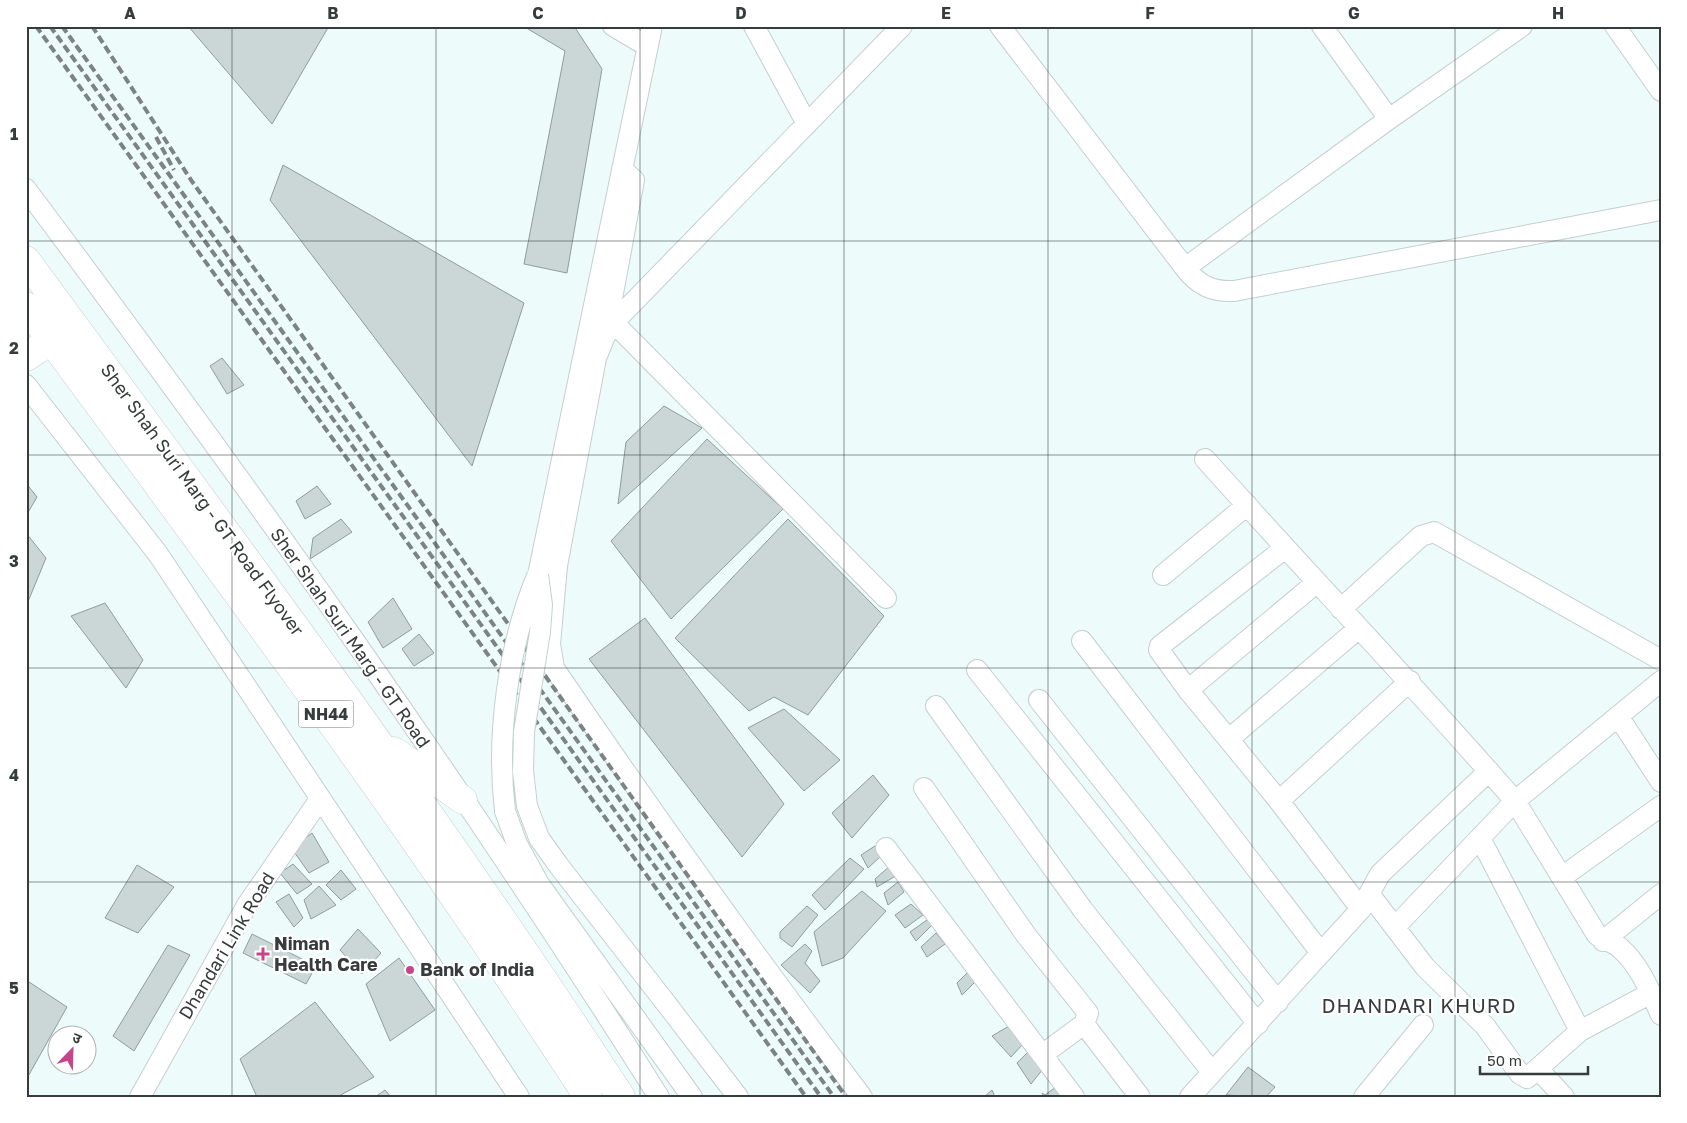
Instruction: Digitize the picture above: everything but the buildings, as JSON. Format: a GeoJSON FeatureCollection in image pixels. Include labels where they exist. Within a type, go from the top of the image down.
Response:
{"type":"FeatureCollection","features":[{"type":"Feature","properties":{"kind":"highway","name":"Sher Shah Suri Marg - GT Road Flyover"},"geometry":{"type":"LineString","coordinates":[[26,260],[378,740]]}},
{"type":"Feature","properties":{"kind":"highway","name":"NH44"},"geometry":{"type":"LineString","coordinates":[[26,306],[348,744],[468,917],[588,1097]]}},
{"type":"Feature","properties":{"kind":"highway"},"geometry":{"type":"LineString","coordinates":[[26,357],[52,340]]}},
{"type":"Feature","properties":{"kind":"highway"},"geometry":{"type":"LineString","coordinates":[[378,740],[463,800]]}},
{"type":"Feature","properties":{"kind":"highway","name":"Sher Shah Suri Marg - GT Road"},"geometry":{"type":"LineString","coordinates":[[378,740],[485,892],[621,1097]]}},
{"type":"Feature","properties":{"kind":"street"},"geometry":{"type":"LineString","coordinates":[[613,26],[647,46]]}},
{"type":"Feature","properties":{"kind":"street"},"geometry":{"type":"LineString","coordinates":[[652,26],[538,575],[520,624],[506,701],[501,777],[505,812],[517,844],[539,884],[692,1097]]}},
{"type":"Feature","properties":{"kind":"street"},"geometry":{"type":"LineString","coordinates":[[754,26],[807,124]]}},
{"type":"Feature","properties":{"kind":"street"},"geometry":{"type":"LineString","coordinates":[[609,330],[902,26]]}},
{"type":"Feature","properties":{"kind":"street"},"geometry":{"type":"LineString","coordinates":[[1000,26],[1192,278],[1211,289],[1234,291],[1661,210]]}},
{"type":"Feature","properties":{"kind":"street"},"geometry":{"type":"LineString","coordinates":[[1322,26],[1389,119]]}},
{"type":"Feature","properties":{"kind":"street"},"geometry":{"type":"LineString","coordinates":[[1185,268],[1389,119],[1522,26]]}},
{"type":"Feature","properties":{"kind":"street"},"geometry":{"type":"LineString","coordinates":[[1614,26],[1661,91]]}},
{"type":"Feature","properties":{"kind":"street"},"geometry":{"type":"LineString","coordinates":[[622,169],[634,180],[609,330],[596,358],[557,566],[550,644],[554,668],[639,792],[775,982],[862,1097]]}},
{"type":"Feature","properties":{"kind":"street","name":"Sher Shah Suri Marg - GT Road"},"geometry":{"type":"LineString","coordinates":[[26,189],[333,611],[562,944],[659,1097]]}},
{"type":"Feature","properties":{"kind":"street"},"geometry":{"type":"LineString","coordinates":[[609,330],[886,598]]}},
{"type":"Feature","properties":{"kind":"street"},"geometry":{"type":"LineString","coordinates":[[26,384],[158,554],[519,1097]]}},
{"type":"Feature","properties":{"kind":"street"},"geometry":{"type":"LineString","coordinates":[[1206,458],[1316,583],[1410,681],[1515,801],[1596,935],[1604,941],[1618,946],[1627,954],[1651,993],[1661,1015]]}},
{"type":"Feature","properties":{"kind":"street"},"geometry":{"type":"LineString","coordinates":[[1163,575],[1247,505]]}},
{"type":"Feature","properties":{"kind":"street"},"geometry":{"type":"LineString","coordinates":[[1340,609],[1421,536],[1434,532],[1661,660]]}},
{"type":"Feature","properties":{"kind":"street"},"geometry":{"type":"LineString","coordinates":[[1285,548],[1160,646],[1160,652],[1188,690],[1279,801],[1365,902],[1395,927],[1425,967],[1484,1026],[1522,1077],[1530,1077],[1580,1031],[1651,993]]}},
{"type":"Feature","properties":{"kind":"street"},"geometry":{"type":"LineString","coordinates":[[538,575],[542,605],[540,632],[524,732],[523,771],[527,806],[539,838],[738,1097]]}},
{"type":"Feature","properties":{"kind":"street"},"geometry":{"type":"LineString","coordinates":[[1188,690],[1316,583]]}},
{"type":"Feature","properties":{"kind":"street"},"geometry":{"type":"LineString","coordinates":[[1229,739],[1359,628]]}},
{"type":"Feature","properties":{"kind":"street"},"geometry":{"type":"LineString","coordinates":[[1082,641],[1321,953]]}},
{"type":"Feature","properties":{"kind":"street"},"geometry":{"type":"LineString","coordinates":[[977,670],[1258,1024]]}},
{"type":"Feature","properties":{"kind":"street"},"geometry":{"type":"LineString","coordinates":[[1279,801],[1410,681]]}},
{"type":"Feature","properties":{"kind":"street"},"geometry":{"type":"LineString","coordinates":[[1395,927],[1515,801],[1661,681]]}},
{"type":"Feature","properties":{"kind":"street"},"geometry":{"type":"LineString","coordinates":[[1039,700],[1278,1002]]}},
{"type":"Feature","properties":{"kind":"street"},"geometry":{"type":"LineString","coordinates":[[936,706],[1083,910],[1212,1072]]}},
{"type":"Feature","properties":{"kind":"street"},"geometry":{"type":"LineString","coordinates":[[1618,716],[1661,782]]}},
{"type":"Feature","properties":{"kind":"street"},"geometry":{"type":"LineString","coordinates":[[1190,1097],[1278,1002],[1365,902],[1380,874],[1489,771]]}},
{"type":"Feature","properties":{"kind":"street"},"geometry":{"type":"LineString","coordinates":[[924,788],[1020,927],[1088,1013],[1084,1024],[1042,1055]]}},
{"type":"Feature","properties":{"kind":"street","name":"Dhandari Link Road"},"geometry":{"type":"LineString","coordinates":[[140,1097],[247,905],[320,799]]}},
{"type":"Feature","properties":{"kind":"street"},"geometry":{"type":"LineString","coordinates":[[1562,877],[1661,806]]}},
{"type":"Feature","properties":{"kind":"street"},"geometry":{"type":"LineString","coordinates":[[1480,838],[1580,1031]]}},
{"type":"Feature","properties":{"kind":"street"},"geometry":{"type":"LineString","coordinates":[[886,848],[1074,1097]]}},
{"type":"Feature","properties":{"kind":"street"},"geometry":{"type":"LineString","coordinates":[[1604,941],[1661,894]]}},
{"type":"Feature","properties":{"kind":"street"},"geometry":{"type":"LineString","coordinates":[[1084,1024],[1140,1097]]}},
{"type":"Feature","properties":{"kind":"street"},"geometry":{"type":"LineString","coordinates":[[1364,1097],[1424,1025]]}},
{"type":"Feature","properties":{"kind":"street"},"geometry":{"type":"LineString","coordinates":[[1538,1069],[1564,1097]]}},
{"type":"Feature","properties":{"kind":"railway"},"geometry":{"type":"LineString","coordinates":[[36,26],[806,1097]]}},
{"type":"Feature","properties":{"kind":"railway"},"geometry":{"type":"LineString","coordinates":[[50,26],[821,1097]]}},
{"type":"Feature","properties":{"kind":"railway"},"geometry":{"type":"LineString","coordinates":[[62,26],[834,1097]]}},
{"type":"Feature","properties":{"kind":"railway"},"geometry":{"type":"LineString","coordinates":[[92,26],[191,180],[846,1097]]}},
{"type":"Feature","properties":{"kind":"railway"},"geometry":{"type":"LineString","coordinates":[[156,137],[174,170]]}},
{"type":"Feature","properties":{"kind":"place","name":"Niman Health Care"},"geometry":{"type":"Point","coordinates":[263,954]}},
{"type":"Feature","properties":{"kind":"place","name":"Bank of India"},"geometry":{"type":"Point","coordinates":[410,970]}},
{"type":"Feature","properties":{"kind":"district","name":"DHANDARI KHURD"},"geometry":{"type":"Point","coordinates":[1419,1006]}}]}
